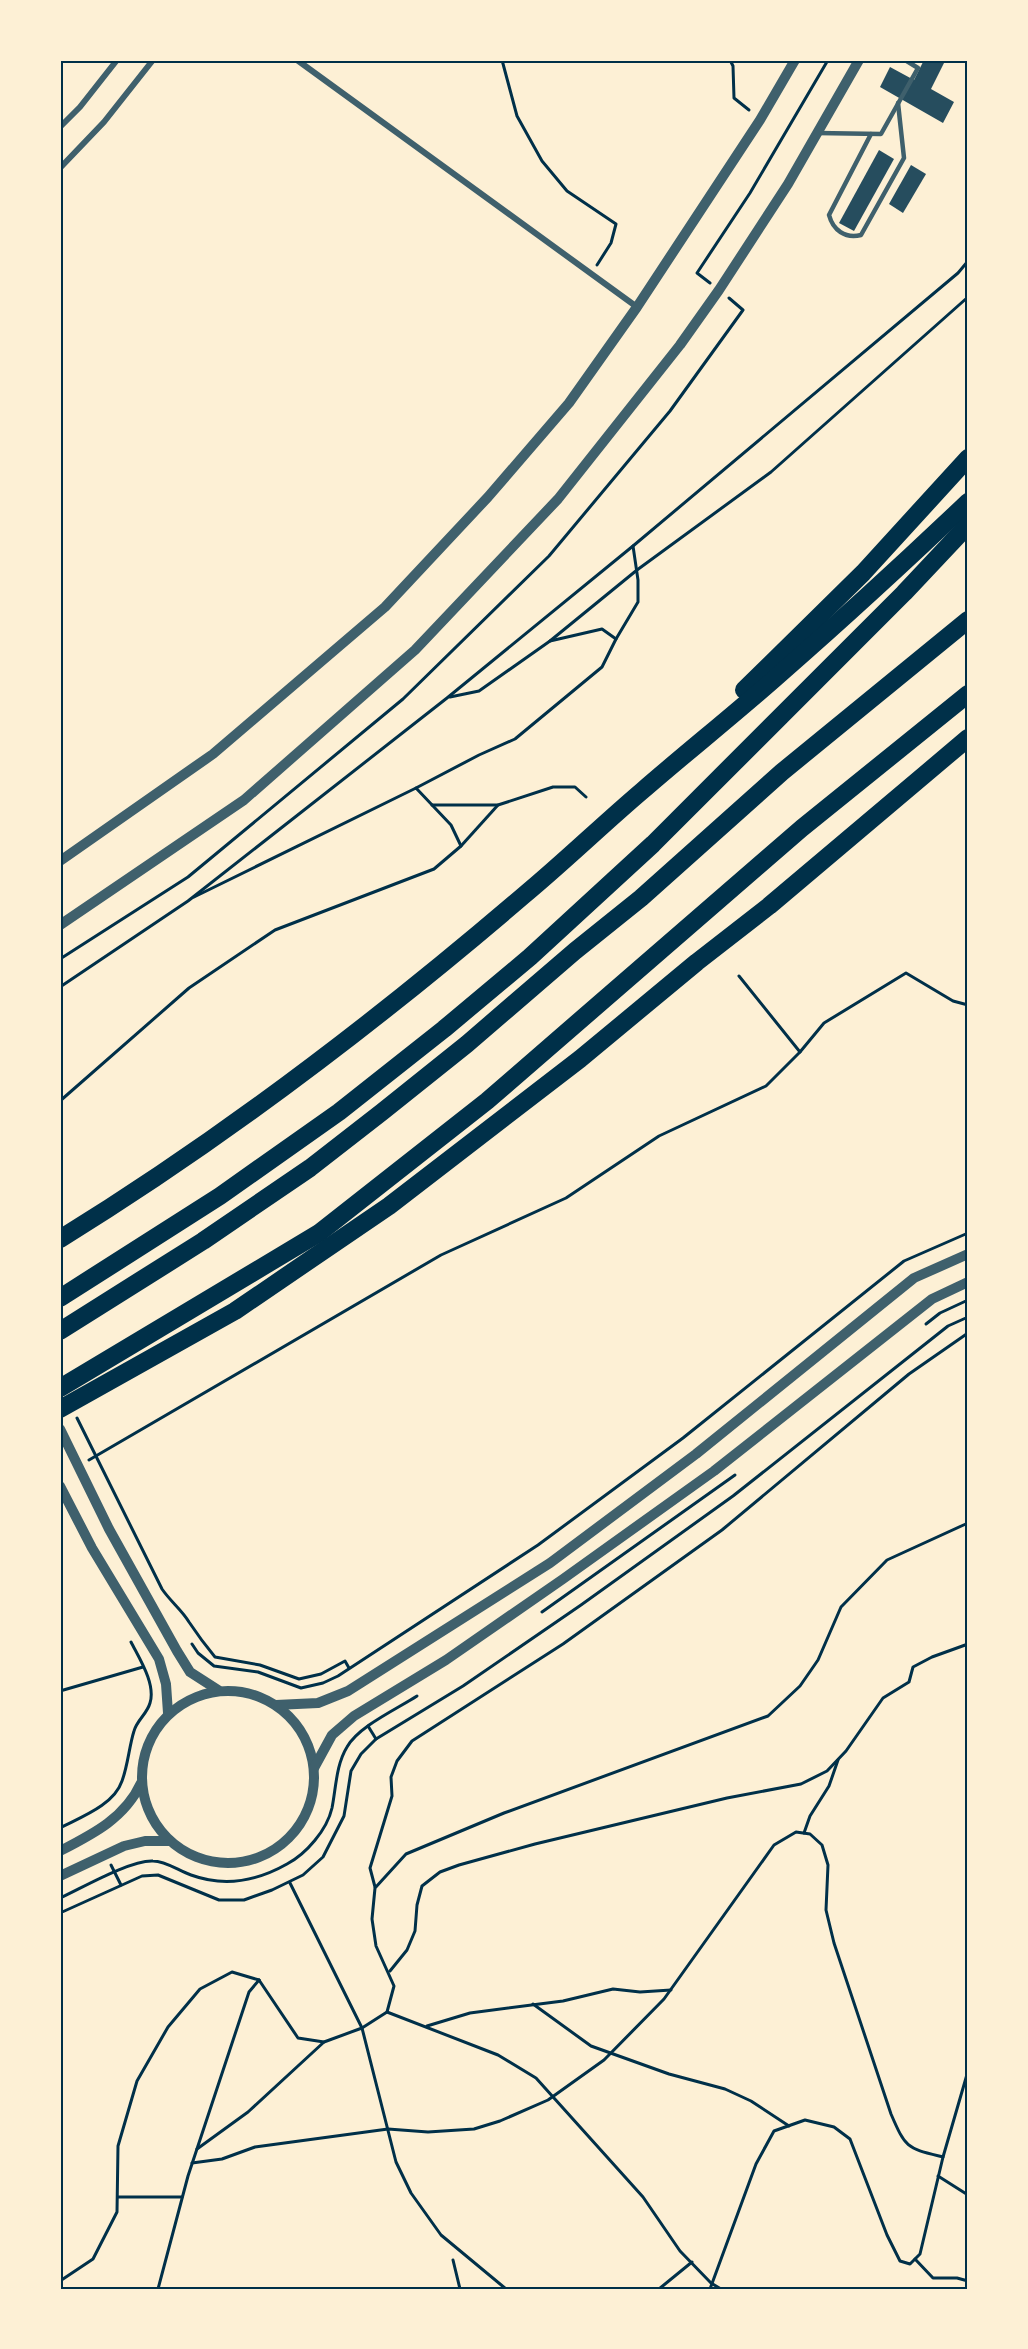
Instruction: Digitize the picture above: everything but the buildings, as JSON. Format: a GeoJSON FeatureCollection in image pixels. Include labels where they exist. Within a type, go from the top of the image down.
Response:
{"type":"FeatureCollection","features":[{"type":"Feature","properties":{"kind":"highway"},"geometry":{"type":"LineString","coordinates":[[642,791],[863,573],[968,458]]}},
{"type":"Feature","properties":{"kind":"highway"},"geometry":{"type":"LineString","coordinates":[[60,1239],[203,1147],[314,1065],[524,896],[642,791],[780,674],[968,502]]}},
{"type":"Feature","properties":{"kind":"highway"},"geometry":{"type":"LineString","coordinates":[[60,1299],[220,1196],[339,1112],[444,1029],[521,964],[653,844],[904,593],[968,525]]}},
{"type":"Feature","properties":{"kind":"highway"},"geometry":{"type":"LineString","coordinates":[[60,1331],[232,1221],[310,1168],[373,1119],[467,1044],[640,898],[782,772],[968,620]]}},
{"type":"Feature","properties":{"kind":"highway"},"geometry":{"type":"LineString","coordinates":[[60,1388],[319,1233],[487,1101],[802,828],[968,694]]}},
{"type":"Feature","properties":{"kind":"highway"},"geometry":{"type":"LineString","coordinates":[[68,1412],[235,1311],[408,1192],[580,1059],[769,906],[968,738]]}},
{"type":"Feature","properties":{"kind":"street"},"geometry":{"type":"LineString","coordinates":[[60,127],[80,107],[117,60]]}},
{"type":"Feature","properties":{"kind":"street"},"geometry":{"type":"LineString","coordinates":[[60,168],[104,122],[153,60]]}},
{"type":"Feature","properties":{"kind":"street"},"geometry":{"type":"LineString","coordinates":[[297,60],[637,308]]}},
{"type":"Feature","properties":{"kind":"street"},"geometry":{"type":"LineString","coordinates":[[60,861],[213,754],[385,608],[488,497],[569,403],[637,308],[760,120],[795,60]]}},
{"type":"Feature","properties":{"kind":"street"},"geometry":{"type":"LineString","coordinates":[[60,925],[244,800],[423,642],[558,499],[680,345],[788,184],[859,60]]}},
{"type":"Feature","properties":{"kind":"street"},"geometry":{"type":"LineString","coordinates":[[276,1705],[318,1703],[348,1691],[550,1563],[696,1454],[914,1278],[968,1254]]}},
{"type":"Feature","properties":{"kind":"street"},"geometry":{"type":"LineString","coordinates":[[314,1768],[332,1735],[354,1716],[446,1660],[563,1580],[714,1471],[932,1299],[968,1282]]}},
{"type":"Feature","properties":{"kind":"street"},"geometry":{"type":"LineString","coordinates":[[60,1429],[109,1529],[190,1672],[218,1690]]}},
{"type":"Feature","properties":{"kind":"street"},"geometry":{"type":"LineString","coordinates":[[60,1485],[92,1548],[159,1659],[166,1684],[168,1713]]}},
{"type":"Feature","properties":{"kind":"street"},"geometry":{"type":"LineString","coordinates":[[218,1690],[248,1692],[276,1705],[295,1722],[308,1743],[314,1768],[313,1794],[304,1818],[289,1839],[267,1854],[243,1862],[216,1863],[192,1856],[170,1841],[155,1824],[146,1804],[141,1782],[143,1757],[152,1733],[168,1713],[191,1697],[218,1690]]}},
{"type":"Feature","properties":{"kind":"street"},"geometry":{"type":"LineString","coordinates":[[60,1851],[95,1834],[123,1811],[134,1799],[141,1782]]}},
{"type":"Feature","properties":{"kind":"street"},"geometry":{"type":"LineString","coordinates":[[60,1875],[124,1846],[145,1841],[170,1841]]}},
{"type":"Feature","properties":{"kind":"lane"},"geometry":{"type":"LineString","coordinates":[[817,133],[881,134],[918,68],[905,60]]}},
{"type":"Feature","properties":{"kind":"lane"},"geometry":{"type":"LineString","coordinates":[[871,134],[829,215],[836,229],[849,236],[861,235],[904,158],[898,103]]}},
{"type":"Feature","properties":{"kind":"path"},"geometry":{"type":"LineString","coordinates":[[502,60],[517,117],[542,161],[567,191],[616,224],[611,243],[591,274]]}},
{"type":"Feature","properties":{"kind":"path"},"geometry":{"type":"LineString","coordinates":[[730,60],[733,66],[734,98],[760,120]]}},
{"type":"Feature","properties":{"kind":"path"},"geometry":{"type":"LineString","coordinates":[[60,987],[188,901],[447,698],[633,546],[949,280],[968,261]]}},
{"type":"Feature","properties":{"kind":"path"},"geometry":{"type":"LineString","coordinates":[[447,698],[479,691],[550,641],[636,570],[771,472],[968,297]]}},
{"type":"Feature","properties":{"kind":"path"},"geometry":{"type":"LineString","coordinates":[[188,901],[515,739],[602,667],[638,602],[633,546]]}},
{"type":"Feature","properties":{"kind":"path"},"geometry":{"type":"LineString","coordinates":[[550,641],[602,629],[616,639]]}},
{"type":"Feature","properties":{"kind":"path"},"geometry":{"type":"LineString","coordinates":[[432,805],[498,805],[553,787],[574,787],[586,797]]}},
{"type":"Feature","properties":{"kind":"path"},"geometry":{"type":"LineString","coordinates":[[416,788],[451,825],[461,846]]}},
{"type":"Feature","properties":{"kind":"path"},"geometry":{"type":"LineString","coordinates":[[60,1101],[189,988],[275,930],[434,869],[461,846],[498,805]]}},
{"type":"Feature","properties":{"kind":"path"},"geometry":{"type":"LineString","coordinates":[[106,1450],[441,1255],[566,1198],[659,1136],[766,1086],[800,1052],[824,1023],[906,973],[953,1001],[968,1005]]}},
{"type":"Feature","properties":{"kind":"path"},"geometry":{"type":"LineString","coordinates":[[739,976],[800,1052]]}},
{"type":"Feature","properties":{"kind":"path"},"geometry":{"type":"LineString","coordinates":[[192,1644],[198,1653],[214,1666],[258,1672],[301,1688],[323,1683],[349,1669],[538,1545],[683,1438],[904,1261],[968,1233]]}},
{"type":"Feature","properties":{"kind":"path"},"geometry":{"type":"LineString","coordinates":[[60,1913],[142,1876],[158,1875],[219,1900],[244,1900],[290,1883],[303,1875],[322,1857],[344,1816],[351,1771],[361,1754],[376,1739],[463,1686],[581,1605],[733,1496],[948,1326],[968,1317]]}},
{"type":"Feature","properties":{"kind":"path"},"geometry":{"type":"LineString","coordinates":[[197,2149],[248,2112],[324,2042],[362,2028],[387,2013],[394,1986],[376,1946],[372,1919],[375,1888],[370,1868],[392,1796],[391,1777],[397,1761],[412,1741],[563,1644],[722,1530],[909,1374],[968,1333]]}},
{"type":"Feature","properties":{"kind":"path"},"geometry":{"type":"LineString","coordinates":[[68,1412],[127,1518],[162,1589],[189,1621],[194,1632],[214,1657],[260,1665],[298,1679],[321,1674],[345,1661],[349,1669]]}},
{"type":"Feature","properties":{"kind":"path"},"geometry":{"type":"LineString","coordinates":[[375,1888],[406,1854],[504,1813],[768,1716],[800,1686],[818,1660],[842,1607],[887,1560],[968,1523]]}},
{"type":"Feature","properties":{"kind":"path"},"geometry":{"type":"LineString","coordinates":[[60,1828],[105,1802],[116,1793],[122,1782],[135,1727],[151,1701],[151,1689],[143,1667],[127,1635]]}},
{"type":"Feature","properties":{"kind":"path"},"geometry":{"type":"LineString","coordinates":[[389,1971],[407,1950],[415,1931],[417,1905],[422,1886],[440,1872],[557,1839],[727,1798],[801,1784],[827,1771],[883,1698],[909,1682],[913,1667],[932,1657],[968,1644]]}},
{"type":"Feature","properties":{"kind":"path"},"geometry":{"type":"LineString","coordinates":[[60,1691],[143,1667]]}},
{"type":"Feature","properties":{"kind":"path"},"geometry":{"type":"LineString","coordinates":[[60,1898],[129,1865],[152,1860],[211,1881],[231,1883],[254,1879],[290,1863],[309,1847],[323,1828],[331,1811],[338,1771],[347,1746],[368,1726],[379,1720]]}},
{"type":"Feature","properties":{"kind":"path"},"geometry":{"type":"LineString","coordinates":[[368,1726],[376,1739]]}},
{"type":"Feature","properties":{"kind":"path"},"geometry":{"type":"LineString","coordinates":[[804,1833],[810,1816],[829,1786],[839,1758]]}},
{"type":"Feature","properties":{"kind":"path"},"geometry":{"type":"LineString","coordinates":[[192,2163],[222,2159],[255,2147],[388,2129],[428,2132],[474,2129],[500,2121],[552,2097],[610,2054],[671,1990],[774,1845],[796,1832],[810,1834],[822,1845],[828,1865],[826,1910],[834,1943],[902,2141],[912,2149],[943,2157]]}},
{"type":"Feature","properties":{"kind":"path"},"geometry":{"type":"LineString","coordinates":[[110,1865],[121,1885]]}},
{"type":"Feature","properties":{"kind":"path"},"geometry":{"type":"LineString","coordinates":[[290,1883],[362,2028],[396,2162],[411,2193],[441,2235],[506,2289]]}},
{"type":"Feature","properties":{"kind":"path"},"geometry":{"type":"LineString","coordinates":[[60,2281],[93,2259],[117,2211],[118,2146],[137,2081],[168,2028],[200,1989],[232,1972],[259,1980],[298,2038],[324,2042]]}},
{"type":"Feature","properties":{"kind":"path"},"geometry":{"type":"LineString","coordinates":[[158,2289],[192,2163],[249,1992],[259,1980]]}},
{"type":"Feature","properties":{"kind":"path"},"geometry":{"type":"LineString","coordinates":[[425,2026],[470,2013],[563,2001],[614,1989],[640,1992],[671,1990]]}},
{"type":"Feature","properties":{"kind":"path"},"geometry":{"type":"LineString","coordinates":[[533,2004],[591,2046],[669,2074],[725,2089],[751,2101],[789,2126]]}},
{"type":"Feature","properties":{"kind":"path"},"geometry":{"type":"LineString","coordinates":[[387,2013],[498,2055],[536,2078],[642,2197],[680,2251],[711,2283],[721,2289]]}},
{"type":"Feature","properties":{"kind":"path"},"geometry":{"type":"LineString","coordinates":[[710,2289],[756,2164],[774,2132],[805,2120],[834,2127],[850,2139],[887,2235],[900,2261],[910,2264],[920,2254],[938,2176],[968,2071]]}},
{"type":"Feature","properties":{"kind":"path"},"geometry":{"type":"LineString","coordinates":[[938,2176],[968,2195]]}},
{"type":"Feature","properties":{"kind":"path"},"geometry":{"type":"LineString","coordinates":[[117,2197],[182,2197]]}},
{"type":"Feature","properties":{"kind":"path"},"geometry":{"type":"LineString","coordinates":[[915,2259],[933,2278],[957,2278],[968,2281]]}},
{"type":"Feature","properties":{"kind":"path"},"geometry":{"type":"LineString","coordinates":[[453,2260],[460,2289]]}},
{"type":"Feature","properties":{"kind":"path"},"geometry":{"type":"LineString","coordinates":[[659,2289],[692,2262]]}}]}
